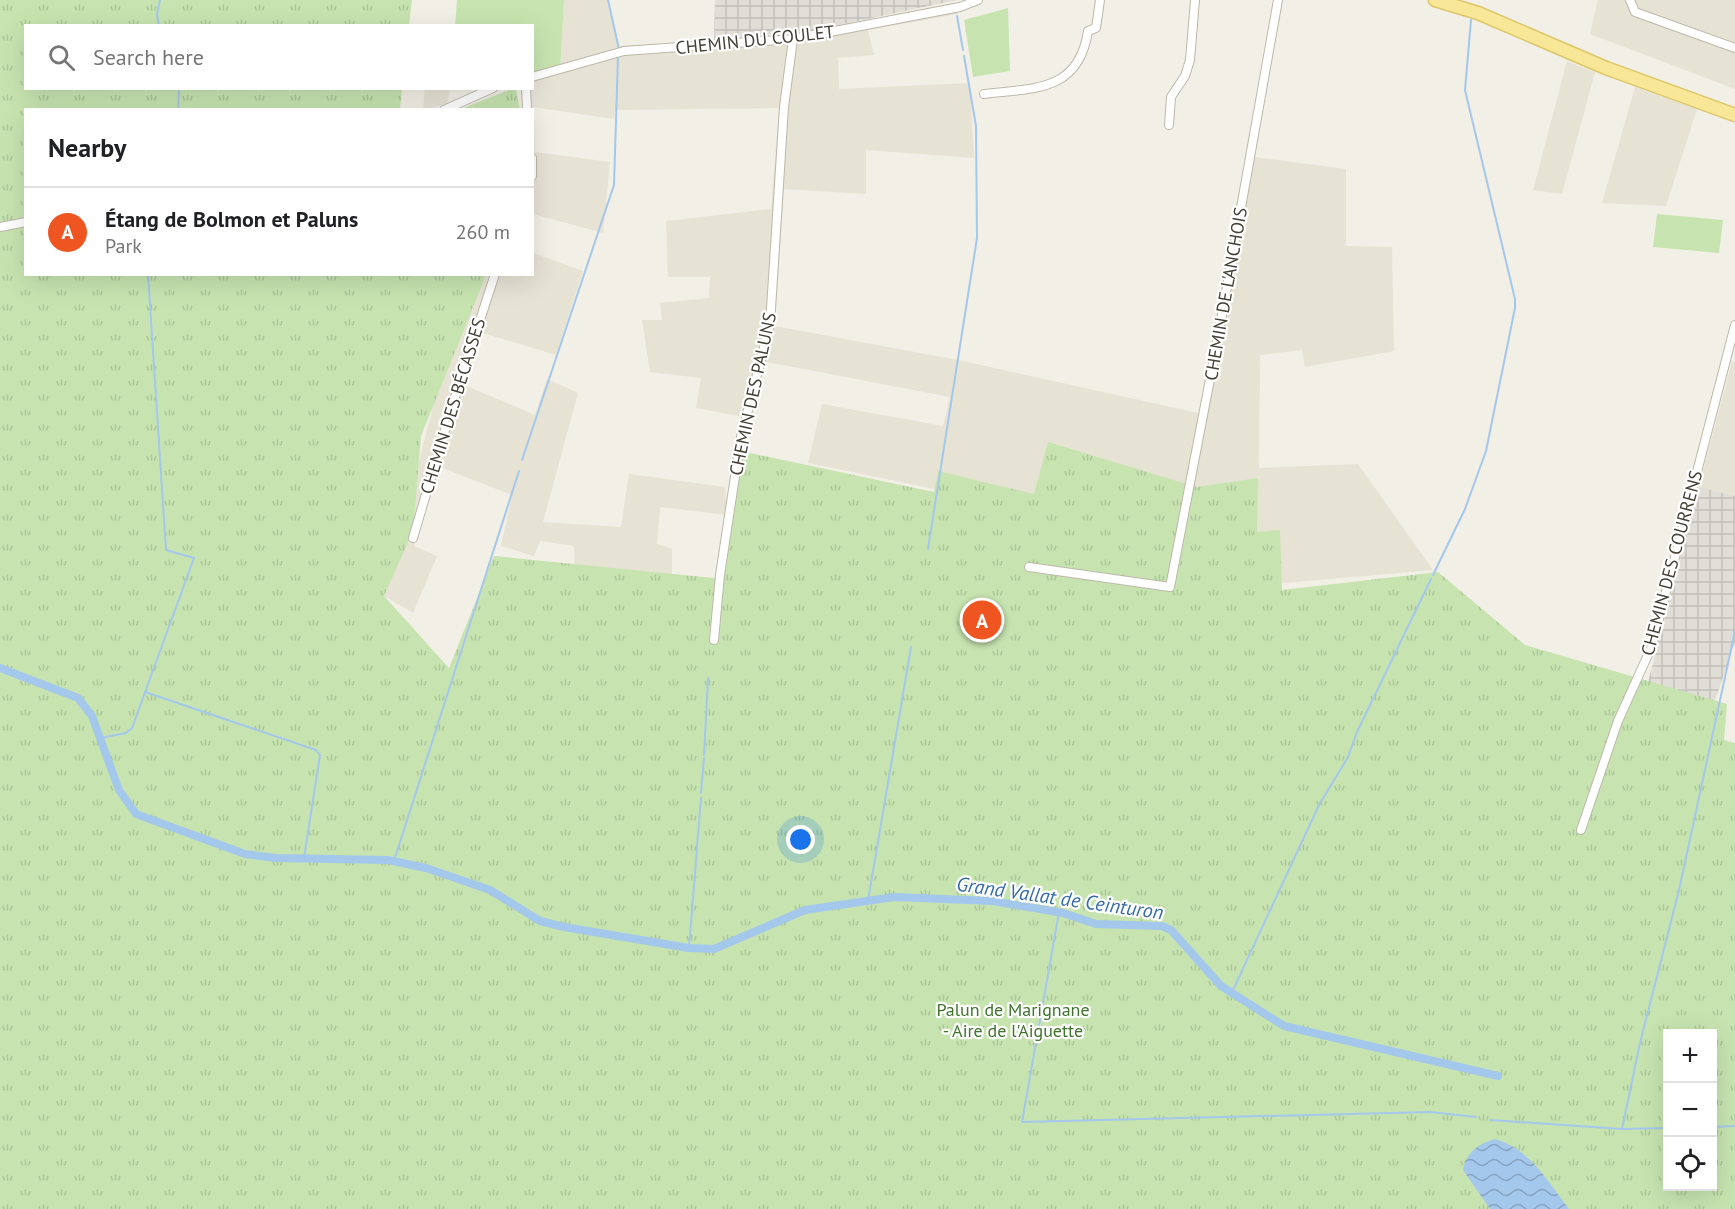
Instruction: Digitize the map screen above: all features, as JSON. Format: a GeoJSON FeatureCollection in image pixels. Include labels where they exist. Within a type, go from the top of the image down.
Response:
{"type":"FeatureCollection","features":[{"type":"Feature","properties":{"kind":"main road"},"geometry":{"type":"LineString","coordinates":[[1435,0],[1478,13],[1606,68],[1735,113]]}},
{"type":"Feature","properties":{"kind":"street","name":"CHEMIN DU COULET"},"geometry":{"type":"LineString","coordinates":[[534,76],[624,51],[794,39],[960,7],[978,0]]}},
{"type":"Feature","properties":{"kind":"street"},"geometry":{"type":"LineString","coordinates":[[984,94],[1043,87],[1058,82],[1083,53],[1088,31],[1096,28],[1100,0]]}},
{"type":"Feature","properties":{"kind":"street"},"geometry":{"type":"LineString","coordinates":[[1169,125],[1171,97],[1185,76],[1190,60],[1195,0]]}},
{"type":"Feature","properties":{"kind":"street","name":"CHEMIN DE L'ANCHOIS"},"geometry":{"type":"LineString","coordinates":[[1029,567],[1170,587],[1216,348],[1278,0]]}},
{"type":"Feature","properties":{"kind":"street"},"geometry":{"type":"LineString","coordinates":[[1630,0],[1635,12],[1735,48]]}},
{"type":"Feature","properties":{"kind":"street","name":"CHEMIN DES PALUNS"},"geometry":{"type":"LineString","coordinates":[[714,640],[720,575],[741,437],[770,324],[784,107],[794,39]]}},
{"type":"Feature","properties":{"kind":"street"},"geometry":{"type":"LineString","coordinates":[[448,108],[489,90]]}},
{"type":"Feature","properties":{"kind":"street"},"geometry":{"type":"LineString","coordinates":[[526,90],[527,108]]}},
{"type":"Feature","properties":{"kind":"street"},"geometry":{"type":"LineString","coordinates":[[0,227],[24,222]]}},
{"type":"Feature","properties":{"kind":"street","name":"CHEMIN DES BÉCASSES"},"geometry":{"type":"LineString","coordinates":[[413,538],[494,276]]}},
{"type":"Feature","properties":{"kind":"street","name":"CHEMIN DES COURRENS"},"geometry":{"type":"LineString","coordinates":[[1581,830],[1618,721],[1652,646],[1735,325]]}},
{"type":"Feature","properties":{"kind":"shaded area"},"geometry":{"type":"Polygon","coordinates":[[[564,0],[608,0],[618,46],[714,42],[801,33],[953,3],[958,14],[868,30],[874,55],[838,58],[839,89],[970,83],[974,158],[866,150],[866,194],[784,189],[775,326],[963,361],[1207,415],[1254,157],[1346,169],[1346,246],[1392,247],[1394,351],[1305,367],[1302,350],[1260,355],[1259,468],[1358,464],[1433,570],[1182,592],[939,490],[808,463],[822,404],[943,426],[950,397],[757,360],[739,416],[696,408],[701,378],[650,372],[642,320],[662,320],[660,303],[709,298],[710,277],[668,277],[666,221],[771,209],[779,108],[615,110],[614,119],[533,107],[523,108],[521,90],[534,90],[534,81],[560,73],[564,0]]]}},
{"type":"Feature","properties":{"kind":"shaded area"},"geometry":{"type":"Polygon","coordinates":[[[715,0],[957,0],[801,33],[714,42],[715,0]]]}},
{"type":"Feature","properties":{"kind":"shaded area"},"geometry":{"type":"Polygon","coordinates":[[[1598,0],[1735,0],[1735,89],[1590,34],[1598,0]]]}},
{"type":"Feature","properties":{"kind":"shaded area"},"geometry":{"type":"Polygon","coordinates":[[[1567,61],[1595,72],[1562,194],[1533,190],[1567,61]]]}},
{"type":"Feature","properties":{"kind":"shaded area"},"geometry":{"type":"Polygon","coordinates":[[[1635,87],[1697,109],[1666,206],[1602,203],[1635,87]]]}},
{"type":"Feature","properties":{"kind":"shaded area"},"geometry":{"type":"Polygon","coordinates":[[[425,90],[450,90],[447,104],[423,108],[425,90]]]}},
{"type":"Feature","properties":{"kind":"shaded area"},"geometry":{"type":"Polygon","coordinates":[[[534,130],[535,152],[610,162],[603,233],[534,214],[534,130]]]}},
{"type":"Feature","properties":{"kind":"shaded area"},"geometry":{"type":"Polygon","coordinates":[[[534,253],[583,271],[556,355],[483,333],[462,384],[535,415],[547,379],[578,393],[543,522],[621,527],[629,474],[725,487],[727,515],[660,507],[657,544],[672,549],[672,576],[575,570],[574,546],[540,541],[534,556],[501,546],[512,495],[440,467],[414,546],[437,556],[413,613],[384,596],[454,326],[448,276],[534,276],[534,253]]]}},
{"type":"Feature","properties":{"kind":"shaded area"},"geometry":{"type":"Polygon","coordinates":[[[1732,361],[1735,362],[1735,496],[1699,487],[1732,361]]]}},
{"type":"Feature","properties":{"kind":"shaded area"},"geometry":{"type":"Polygon","coordinates":[[[1699,487],[1735,496],[1735,642],[1715,701],[1648,682],[1699,487]]]}},
{"type":"Feature","properties":{"kind":"green space","name":"Palun de Marignane - Aire de l'Aiguette"},"geometry":{"type":"Polygon","coordinates":[[[0,0],[412,0],[409,24],[24,24],[24,90],[402,90],[400,108],[24,108],[24,276],[486,276],[421,436],[413,531],[384,596],[449,668],[494,556],[724,579],[741,451],[934,492],[938,471],[1034,494],[1048,442],[1197,487],[1258,478],[1257,532],[1280,530],[1282,590],[1438,572],[1525,645],[1727,704],[1724,740],[1735,743],[1735,1209],[0,1209],[0,0]]]}},
{"type":"Feature","properties":{"kind":"green space"},"geometry":{"type":"Polygon","coordinates":[[[457,0],[564,0],[560,73],[534,81],[534,24],[455,24],[457,0]]]}},
{"type":"Feature","properties":{"kind":"green space"},"geometry":{"type":"Polygon","coordinates":[[[1008,8],[1010,71],[973,77],[964,20],[1008,8]]]}},
{"type":"Feature","properties":{"kind":"green space"},"geometry":{"type":"Polygon","coordinates":[[[508,90],[516,90],[520,108],[464,108],[508,90]]]}},
{"type":"Feature","properties":{"kind":"green space"},"geometry":{"type":"Polygon","coordinates":[[[1657,214],[1723,220],[1719,253],[1653,247],[1657,214]]]}},
{"type":"Feature","properties":{"kind":"water"},"geometry":{"type":"Polygon","coordinates":[[[1494,1139],[1507,1143],[1528,1158],[1569,1209],[1490,1209],[1463,1170],[1467,1158],[1474,1150],[1494,1139]]]}},
{"type":"Feature","properties":{"kind":"waterway"},"geometry":{"type":"LineString","coordinates":[[159,24],[157,15],[160,0]]}},
{"type":"Feature","properties":{"kind":"waterway"},"geometry":{"type":"LineString","coordinates":[[608,0],[619,49]]}},
{"type":"Feature","properties":{"kind":"waterway"},"geometry":{"type":"LineString","coordinates":[[957,16],[963,50]]}},
{"type":"Feature","properties":{"kind":"waterway"},"geometry":{"type":"LineString","coordinates":[[1433,575],[1465,509],[1486,451],[1515,308],[1515,299],[1465,90],[1471,20]]}},
{"type":"Feature","properties":{"kind":"waterway"},"geometry":{"type":"LineString","coordinates":[[522,460],[614,185],[618,56]]}},
{"type":"Feature","properties":{"kind":"waterway"},"geometry":{"type":"LineString","coordinates":[[928,549],[977,238],[976,126],[964,56]]}},
{"type":"Feature","properties":{"kind":"waterway"},"geometry":{"type":"LineString","coordinates":[[178,108],[179,90]]}},
{"type":"Feature","properties":{"kind":"waterway"},"geometry":{"type":"LineString","coordinates":[[100,738],[126,733],[132,728],[194,558],[166,550],[148,276]]}},
{"type":"Feature","properties":{"kind":"waterway"},"geometry":{"type":"LineString","coordinates":[[394,861],[519,471]]}},
{"type":"Feature","properties":{"kind":"waterway"},"geometry":{"type":"LineString","coordinates":[[1230,991],[1234,988],[1319,805],[1348,757],[1357,732],[1431,579]]}},
{"type":"Feature","properties":{"kind":"waterway"},"geometry":{"type":"LineString","coordinates":[[1622,1129],[1640,1043],[1679,890],[1735,631]]}},
{"type":"Feature","properties":{"kind":"waterway"},"geometry":{"type":"LineString","coordinates":[[868,901],[911,647]]}},
{"type":"Feature","properties":{"kind":"waterway","name":"Grand Vallat de Ceinturon"},"geometry":{"type":"LineString","coordinates":[[0,668],[78,698],[92,716],[119,790],[136,814],[245,854],[276,858],[388,860],[426,868],[490,890],[540,921],[689,948],[714,949],[805,910],[894,897],[992,901],[1063,913],[1096,924],[1162,926],[1171,930],[1221,986],[1284,1026],[1498,1076]]}},
{"type":"Feature","properties":{"kind":"waterway"},"geometry":{"type":"LineString","coordinates":[[704,755],[708,678]]}},
{"type":"Feature","properties":{"kind":"waterway"},"geometry":{"type":"LineString","coordinates":[[145,692],[316,750],[320,755],[304,858]]}},
{"type":"Feature","properties":{"kind":"waterway"},"geometry":{"type":"LineString","coordinates":[[701,793],[704,758]]}},
{"type":"Feature","properties":{"kind":"waterway"},"geometry":{"type":"LineString","coordinates":[[689,948],[701,798]]}},
{"type":"Feature","properties":{"kind":"waterway"},"geometry":{"type":"LineString","coordinates":[[1059,912],[1022,1122],[1430,1112],[1476,1117]]}},
{"type":"Feature","properties":{"kind":"waterway"},"geometry":{"type":"LineString","coordinates":[[1490,1120],[1622,1129],[1663,1128]]}},
{"type":"Feature","properties":{"kind":"waterway"},"geometry":{"type":"LineString","coordinates":[[1717,1127],[1735,1126]]}},
{"type":"Feature","properties":{"kind":"place","name":"Étang de Bolmon et Paluns"},"geometry":{"type":"Point","coordinates":[982,620]}}]}
